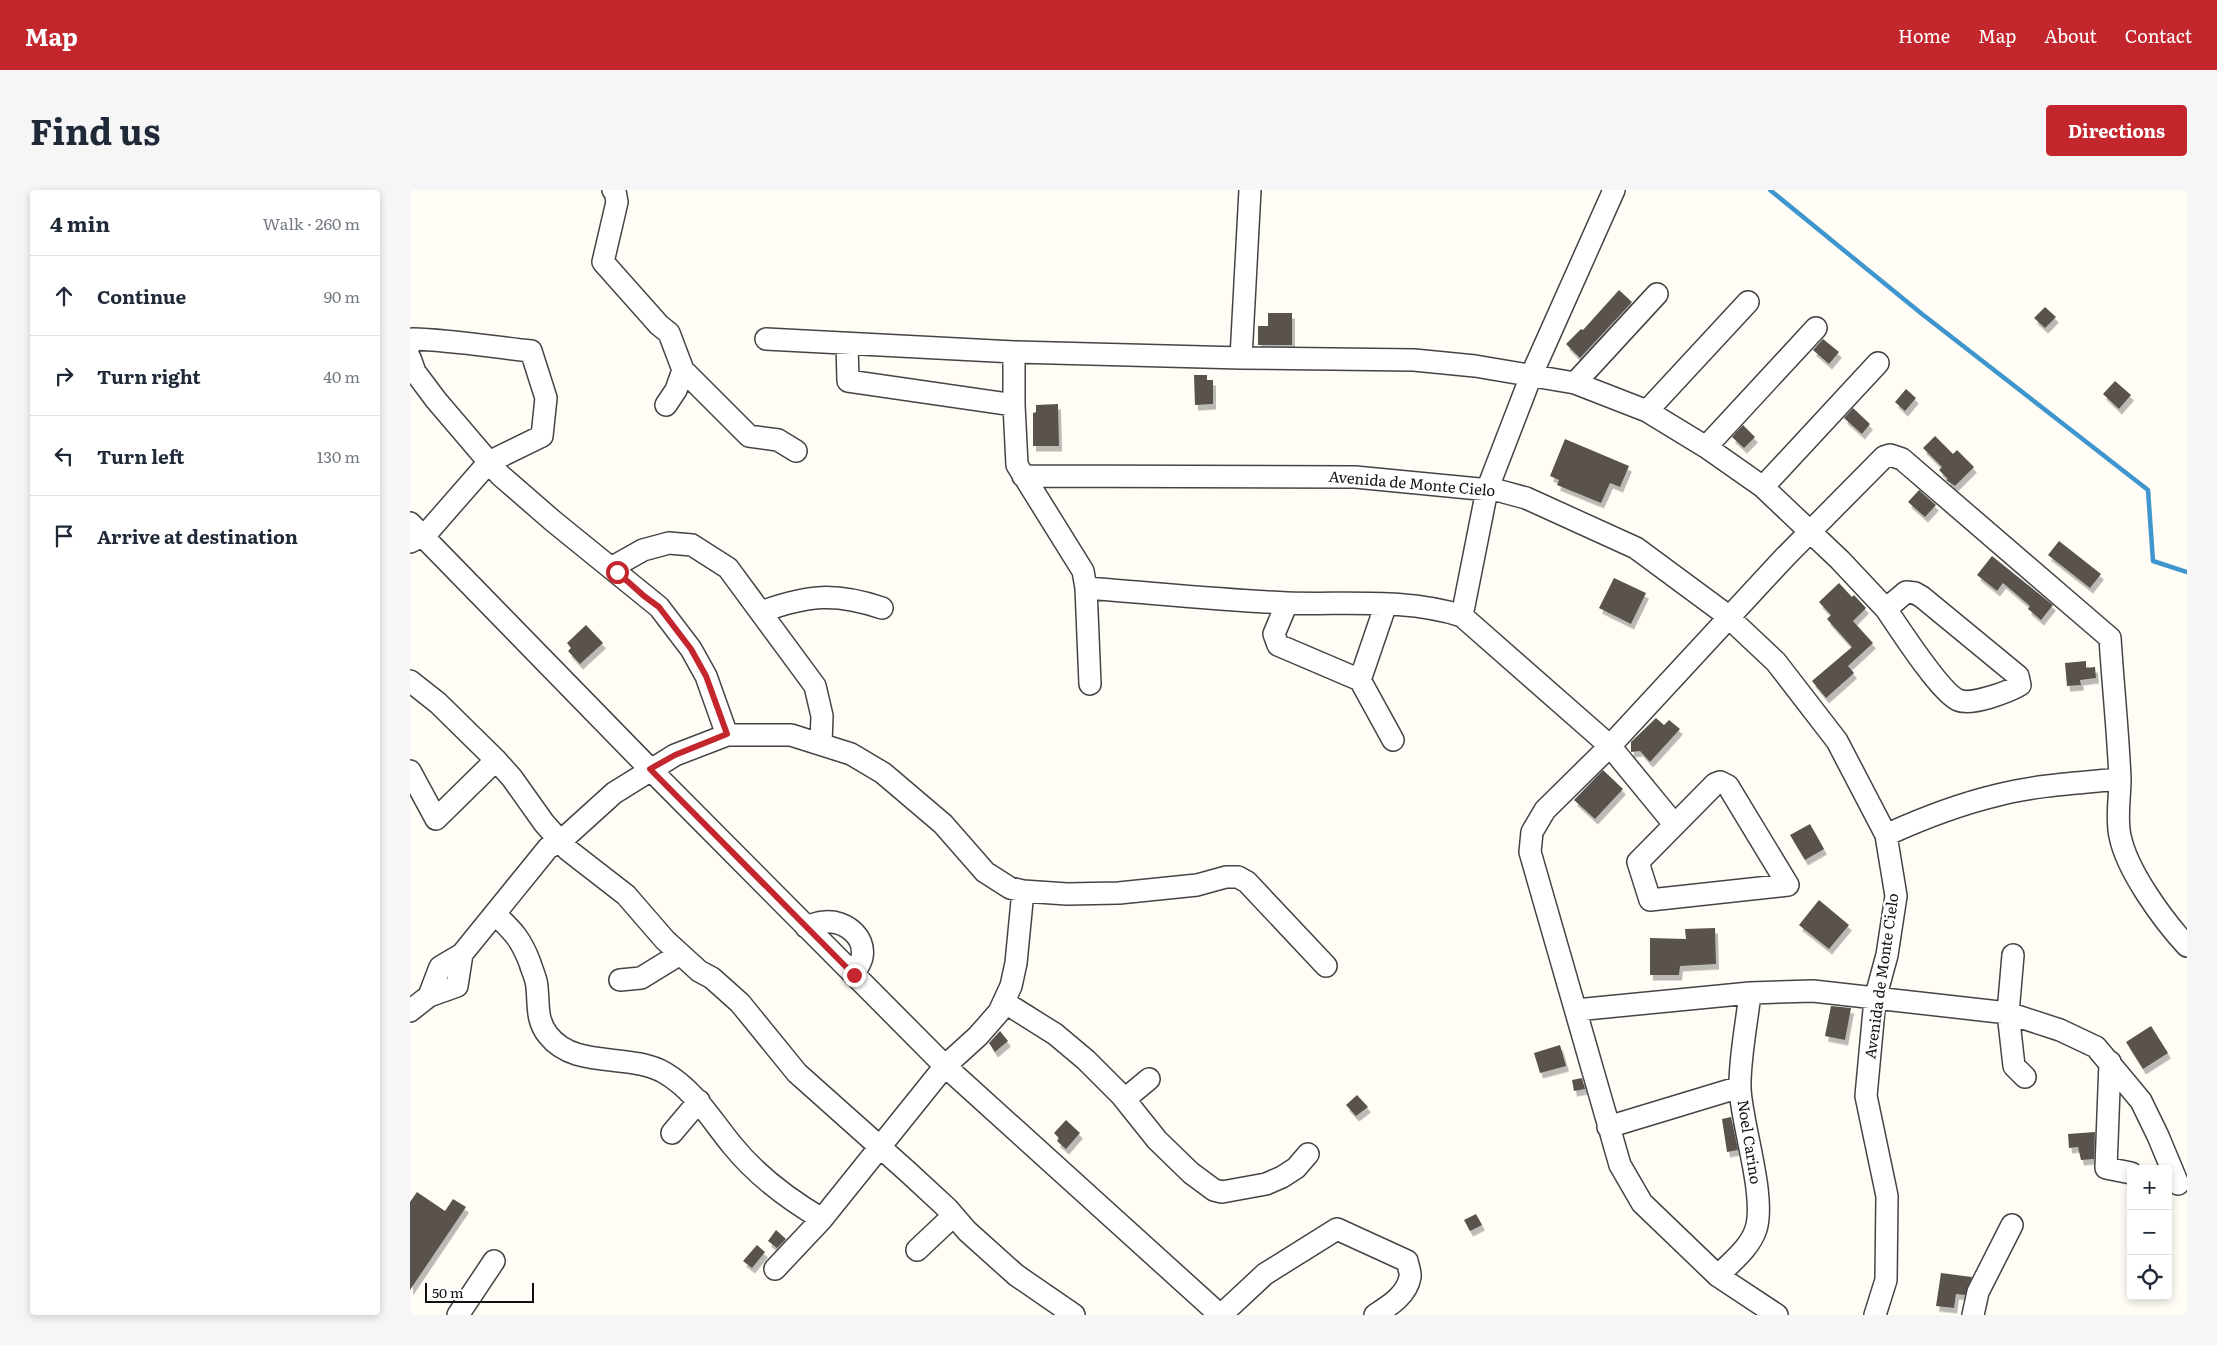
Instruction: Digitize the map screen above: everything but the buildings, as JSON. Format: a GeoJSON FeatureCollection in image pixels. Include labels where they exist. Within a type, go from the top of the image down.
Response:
{"type":"FeatureCollection","features":[{"type":"Feature","properties":{"kind":"street"},"geometry":{"type":"LineString","coordinates":[[613,190],[615,191],[617,202],[603,262],[659,325],[669,333],[683,370],[749,436],[778,440],[796,451]]}},
{"type":"Feature","properties":{"kind":"street"},"geometry":{"type":"LineString","coordinates":[[1241,358],[1250,190]]}},
{"type":"Feature","properties":{"kind":"street"},"geometry":{"type":"LineString","coordinates":[[1462,616],[1488,490],[1531,376],[1614,190]]}},
{"type":"Feature","properties":{"kind":"street"},"geometry":{"type":"LineString","coordinates":[[1575,383],[1657,294]]}},
{"type":"Feature","properties":{"kind":"street"},"geometry":{"type":"LineString","coordinates":[[1647,411],[1748,302]]}},
{"type":"Feature","properties":{"kind":"street"},"geometry":{"type":"LineString","coordinates":[[1706,447],[1816,328]]}},
{"type":"Feature","properties":{"kind":"street"},"geometry":{"type":"LineString","coordinates":[[410,345],[413,339],[434,340],[532,351],[546,398],[542,436],[489,462],[414,534],[945,1066],[1220,1315],[1264,1274],[1337,1229],[1407,1261],[1410,1276],[1404,1291],[1394,1302],[1375,1315]]}},
{"type":"Feature","properties":{"kind":"street"},"geometry":{"type":"LineString","coordinates":[[766,339],[1014,352],[1414,360],[1475,366],[1575,383],[1647,411],[1706,447],[1763,488],[1840,560],[1886,609],[1917,654],[1948,693],[1958,701],[1969,702],[1998,694],[2020,685],[2018,676],[1915,593],[1906,592],[1886,609]]}},
{"type":"Feature","properties":{"kind":"street"},"geometry":{"type":"LineString","coordinates":[[847,344],[848,381],[1014,405]]}},
{"type":"Feature","properties":{"kind":"street"},"geometry":{"type":"LineString","coordinates":[[1014,352],[1017,465],[1083,571],[1086,588],[1090,684]]}},
{"type":"Feature","properties":{"kind":"street"},"geometry":{"type":"LineString","coordinates":[[410,358],[415,372],[436,400],[489,462],[519,492],[659,607],[691,649],[706,676],[727,734]]}},
{"type":"Feature","properties":{"kind":"street"},"geometry":{"type":"LineString","coordinates":[[1763,488],[1878,363]]}},
{"type":"Feature","properties":{"kind":"street"},"geometry":{"type":"LineString","coordinates":[[666,405],[676,390],[683,370]]}},
{"type":"Feature","properties":{"kind":"street"},"geometry":{"type":"LineString","coordinates":[[1777,1315],[1718,1276],[1642,1202],[1620,1165],[1530,852],[1532,832],[1546,810],[1610,746],[1880,460],[1890,455],[1902,459],[2110,638],[2120,779],[2120,836],[2128,859],[2145,891],[2166,923],[2187,946]]}},
{"type":"Feature","properties":{"kind":"street","name":"Avenida de Monte Cielo"},"geometry":{"type":"LineString","coordinates":[[1023,476],[1355,477],[1488,490],[1526,498],[1636,548],[1730,619],[1776,662],[1837,740],[1886,835],[1896,896],[1887,955],[1875,999],[1866,1096],[1887,1196],[1886,1280],[1875,1315]]}},
{"type":"Feature","properties":{"kind":"street"},"geometry":{"type":"LineString","coordinates":[[612,568],[643,550],[669,543],[692,545],[728,568],[815,686],[822,716],[821,743]]}},
{"type":"Feature","properties":{"kind":"street"},"geometry":{"type":"LineString","coordinates":[[1086,588],[1287,603],[1386,604],[1446,611],[1462,616],[1610,746],[1674,824]]}},
{"type":"Feature","properties":{"kind":"street"},"geometry":{"type":"LineString","coordinates":[[761,612],[793,600],[828,597],[855,599],[882,608]]}},
{"type":"Feature","properties":{"kind":"street"},"geometry":{"type":"LineString","coordinates":[[1287,603],[1274,634],[1278,645],[1360,680],[1394,740]]}},
{"type":"Feature","properties":{"kind":"street"},"geometry":{"type":"LineString","coordinates":[[1360,680],[1386,604]]}},
{"type":"Feature","properties":{"kind":"street"},"geometry":{"type":"LineString","coordinates":[[410,681],[431,698],[496,760],[512,778],[544,824],[561,840],[568,850],[626,896],[664,940],[699,971],[712,978],[740,1004],[797,1073],[941,1202],[953,1216],[1016,1275],[1074,1315]]}},
{"type":"Feature","properties":{"kind":"street"},"geometry":{"type":"LineString","coordinates":[[410,1011],[429,996],[440,967],[462,954],[548,848],[561,840],[614,793],[650,769],[675,755],[727,734],[791,735],[851,754],[883,773],[943,824],[986,872],[1010,888],[1023,891],[1119,893],[1197,885],[1226,877],[1238,877],[1247,882],[1326,966]]}},
{"type":"Feature","properties":{"kind":"street"},"geometry":{"type":"LineString","coordinates":[[410,771],[436,819],[496,760]]}},
{"type":"Feature","properties":{"kind":"street"},"geometry":{"type":"LineString","coordinates":[[1886,835],[1919,821],[1998,795],[2060,785],[2120,779]]}},
{"type":"Feature","properties":{"kind":"street"},"geometry":{"type":"LineString","coordinates":[[1724,783],[1728,786],[1788,886],[1650,900],[1638,862],[1674,824],[1715,784],[1724,783]]}},
{"type":"Feature","properties":{"kind":"street"},"geometry":{"type":"LineString","coordinates":[[775,1269],[822,1220],[879,1146],[945,1066],[978,1036],[999,1012],[1016,963],[1023,891]]}},
{"type":"Feature","properties":{"kind":"street"},"geometry":{"type":"LineString","coordinates":[[495,914],[516,934],[525,949],[535,976],[540,1021],[548,1035],[561,1047],[578,1055],[636,1063],[662,1072],[679,1082],[699,1101],[732,1145],[768,1183],[822,1220]]}},
{"type":"Feature","properties":{"kind":"street"},"geometry":{"type":"LineString","coordinates":[[806,927],[825,922],[846,926],[854,932],[861,942],[862,957],[854,975]]}},
{"type":"Feature","properties":{"kind":"street"},"geometry":{"type":"LineString","coordinates":[[620,980],[640,978],[680,954]]}},
{"type":"Feature","properties":{"kind":"street"},"geometry":{"type":"LineString","coordinates":[[2014,955],[2008,1013],[2014,1066],[2025,1077]]}},
{"type":"Feature","properties":{"kind":"street"},"geometry":{"type":"LineString","coordinates":[[1576,1010],[1750,993],[1813,991],[2008,1013],[2060,1030],[2096,1047],[2140,1101],[2170,1165]]}},
{"type":"Feature","properties":{"kind":"street","name":"Noel Carino"},"geometry":{"type":"LineString","coordinates":[[1718,1276],[1746,1248],[1756,1229],[1758,1205],[1744,1125],[1740,1087],[1750,993]]}},
{"type":"Feature","properties":{"kind":"street"},"geometry":{"type":"LineString","coordinates":[[1004,1002],[1068,1045],[1101,1073],[1125,1099],[1157,1140],[1191,1173],[1214,1190],[1222,1192],[1266,1184],[1289,1172],[1308,1154]]}},
{"type":"Feature","properties":{"kind":"street"},"geometry":{"type":"LineString","coordinates":[[2110,1062],[2106,1168],[2127,1172]]}},
{"type":"Feature","properties":{"kind":"street"},"geometry":{"type":"LineString","coordinates":[[1125,1099],[1148,1079]]}},
{"type":"Feature","properties":{"kind":"street"},"geometry":{"type":"LineString","coordinates":[[1608,1127],[1740,1087]]}},
{"type":"Feature","properties":{"kind":"street"},"geometry":{"type":"LineString","coordinates":[[672,1133],[699,1101]]}},
{"type":"Feature","properties":{"kind":"street"},"geometry":{"type":"LineString","coordinates":[[2172,1170],[2178,1184],[2172,1183]]}},
{"type":"Feature","properties":{"kind":"street"},"geometry":{"type":"LineString","coordinates":[[916,1250],[953,1216]]}},
{"type":"Feature","properties":{"kind":"street"},"geometry":{"type":"LineString","coordinates":[[1973,1315],[1978,1292],[2012,1225]]}},
{"type":"Feature","properties":{"kind":"street"},"geometry":{"type":"LineString","coordinates":[[458,1315],[494,1261]]}},
{"type":"Feature","properties":{"kind":"waterway"},"geometry":{"type":"LineString","coordinates":[[1770,190],[1922,314],[2148,490],[2153,561],[2187,572]]}},
{"type":"Feature","properties":{"kind":"route"},"geometry":{"type":"LineString","coordinates":[[617,572],[659,607],[691,649],[706,676],[727,734],[675,755],[650,769],[854,975]]}}]}
